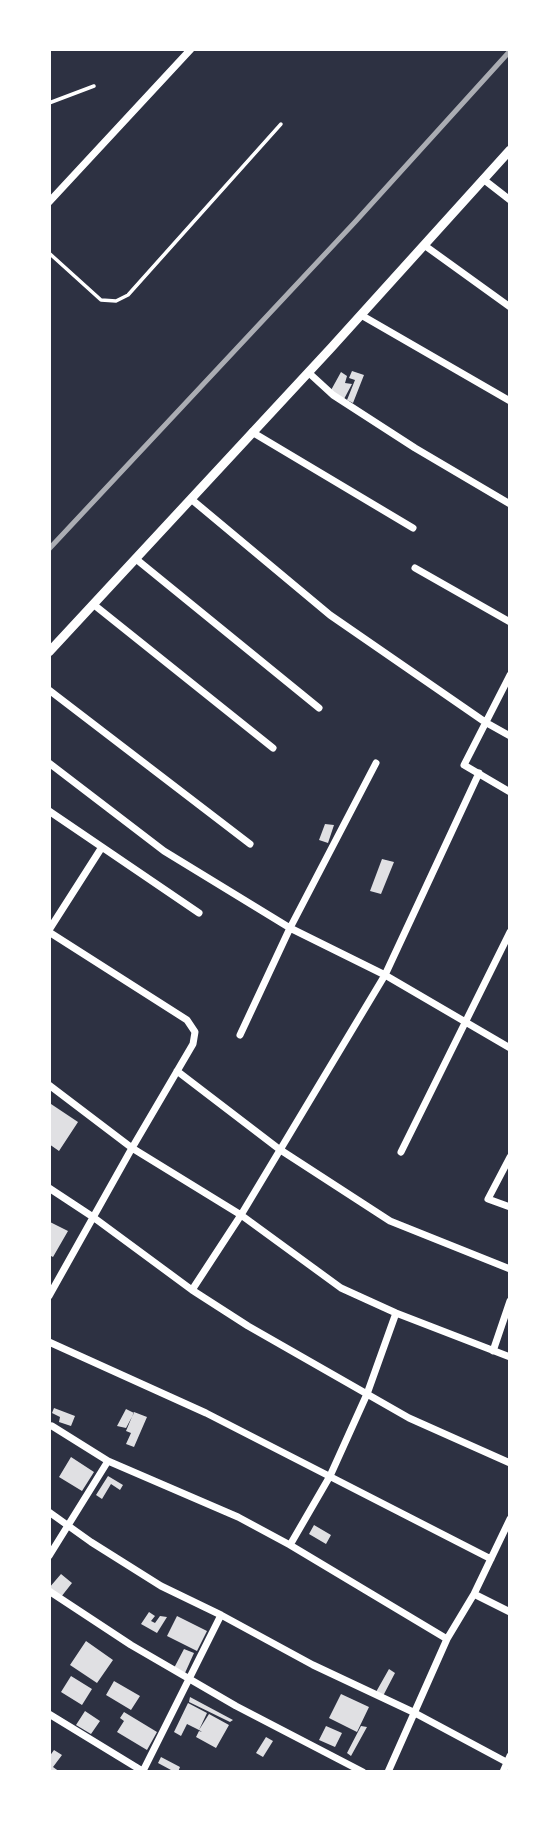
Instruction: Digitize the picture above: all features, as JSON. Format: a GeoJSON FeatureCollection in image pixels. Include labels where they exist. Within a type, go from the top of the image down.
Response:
{"type":"FeatureCollection","features":[{"type":"Feature","properties":{"kind":"street"},"geometry":{"type":"LineString","coordinates":[[49,202],[191,49]]}},
{"type":"Feature","properties":{"kind":"street"},"geometry":{"type":"LineString","coordinates":[[49,652],[309,373],[510,150]]}},
{"type":"Feature","properties":{"kind":"street"},"geometry":{"type":"LineString","coordinates":[[483,180],[510,200]]}},
{"type":"Feature","properties":{"kind":"street"},"geometry":{"type":"LineString","coordinates":[[424,245],[510,307]]}},
{"type":"Feature","properties":{"kind":"street"},"geometry":{"type":"LineString","coordinates":[[361,315],[510,401]]}},
{"type":"Feature","properties":{"kind":"street"},"geometry":{"type":"LineString","coordinates":[[309,373],[333,395],[415,448],[510,504]]}},
{"type":"Feature","properties":{"kind":"street"},"geometry":{"type":"LineString","coordinates":[[252,432],[413,528]]}},
{"type":"Feature","properties":{"kind":"street"},"geometry":{"type":"LineString","coordinates":[[191,499],[330,615],[485,722],[510,736]]}},
{"type":"Feature","properties":{"kind":"street"},"geometry":{"type":"LineString","coordinates":[[136,559],[319,708]]}},
{"type":"Feature","properties":{"kind":"street"},"geometry":{"type":"LineString","coordinates":[[415,568],[510,622]]}},
{"type":"Feature","properties":{"kind":"street"},"geometry":{"type":"LineString","coordinates":[[93,604],[273,748]]}},
{"type":"Feature","properties":{"kind":"street"},"geometry":{"type":"LineString","coordinates":[[510,675],[464,765],[510,792]]}},
{"type":"Feature","properties":{"kind":"street"},"geometry":{"type":"LineString","coordinates":[[49,690],[250,844]]}},
{"type":"Feature","properties":{"kind":"street"},"geometry":{"type":"LineString","coordinates":[[49,763],[164,851],[290,928],[385,975],[510,1048]]}},
{"type":"Feature","properties":{"kind":"street"},"geometry":{"type":"LineString","coordinates":[[240,1035],[290,928],[376,763]]}},
{"type":"Feature","properties":{"kind":"street"},"geometry":{"type":"LineString","coordinates":[[192,1290],[241,1215],[385,975],[479,774]]}},
{"type":"Feature","properties":{"kind":"street"},"geometry":{"type":"LineString","coordinates":[[49,811],[199,913]]}},
{"type":"Feature","properties":{"kind":"street"},"geometry":{"type":"LineString","coordinates":[[49,1296],[193,1044],[195,1032],[187,1020],[49,931],[102,847]]}},
{"type":"Feature","properties":{"kind":"street"},"geometry":{"type":"LineString","coordinates":[[401,1152],[510,932]]}},
{"type":"Feature","properties":{"kind":"street"},"geometry":{"type":"LineString","coordinates":[[177,1071],[279,1149],[390,1221],[510,1269]]}},
{"type":"Feature","properties":{"kind":"street"},"geometry":{"type":"LineString","coordinates":[[49,1086],[132,1148],[241,1215],[341,1288],[510,1357]]}},
{"type":"Feature","properties":{"kind":"street"},"geometry":{"type":"LineString","coordinates":[[510,1157],[488,1199],[510,1207]]}},
{"type":"Feature","properties":{"kind":"street"},"geometry":{"type":"LineString","coordinates":[[49,1188],[192,1290],[248,1326],[409,1418],[510,1463]]}},
{"type":"Feature","properties":{"kind":"street"},"geometry":{"type":"LineString","coordinates":[[49,1277],[57,1282]]}},
{"type":"Feature","properties":{"kind":"street"},"geometry":{"type":"LineString","coordinates":[[493,1350],[510,1301]]}},
{"type":"Feature","properties":{"kind":"street"},"geometry":{"type":"LineString","coordinates":[[290,1545],[330,1475],[367,1394],[397,1313]]}},
{"type":"Feature","properties":{"kind":"street"},"geometry":{"type":"LineString","coordinates":[[49,1342],[206,1413],[491,1559]]}},
{"type":"Feature","properties":{"kind":"street"},"geometry":{"type":"LineString","coordinates":[[52,1426],[108,1461],[238,1517],[290,1545],[447,1639]]}},
{"type":"Feature","properties":{"kind":"street"},"geometry":{"type":"LineString","coordinates":[[49,1556],[108,1461]]}},
{"type":"Feature","properties":{"kind":"street"},"geometry":{"type":"LineString","coordinates":[[49,1512],[162,1586],[313,1665],[509,1761],[503,1772]]}},
{"type":"Feature","properties":{"kind":"street"},"geometry":{"type":"LineString","coordinates":[[387,1772],[447,1639],[474,1594],[510,1520]]}},
{"type":"Feature","properties":{"kind":"street"},"geometry":{"type":"LineString","coordinates":[[49,1591],[188,1679],[363,1772]]}},
{"type":"Feature","properties":{"kind":"street"},"geometry":{"type":"LineString","coordinates":[[474,1594],[510,1612]]}},
{"type":"Feature","properties":{"kind":"street"},"geometry":{"type":"LineString","coordinates":[[49,1714],[143,1771],[221,1615]]}},
{"type":"Feature","properties":{"kind":"lane"},"geometry":{"type":"LineString","coordinates":[[49,103],[94,86]]}},
{"type":"Feature","properties":{"kind":"lane"},"geometry":{"type":"LineString","coordinates":[[49,253],[101,300],[116,301],[128,295],[281,124]]}},
{"type":"Feature","properties":{"kind":"building"},"geometry":{"type":"Polygon","coordinates":[[[352,371],[364,375],[353,403],[347,400],[355,380],[349,378],[352,371]]]}},
{"type":"Feature","properties":{"kind":"building"},"geometry":{"type":"Polygon","coordinates":[[[341,372],[347,376],[345,383],[352,384],[344,399],[330,392],[341,372]]]}},
{"type":"Feature","properties":{"kind":"building"},"geometry":{"type":"Polygon","coordinates":[[[325,824],[334,825],[328,843],[319,840],[325,824]]]}},
{"type":"Feature","properties":{"kind":"building"},"geometry":{"type":"Polygon","coordinates":[[[382,859],[394,862],[381,894],[370,891],[382,859]]]}},
{"type":"Feature","properties":{"kind":"building"},"geometry":{"type":"Polygon","coordinates":[[[51,1104],[78,1122],[59,1151],[49,1144],[51,1104]]]}},
{"type":"Feature","properties":{"kind":"building"},"geometry":{"type":"Polygon","coordinates":[[[50,1222],[68,1231],[53,1257],[49,1255],[50,1222]]]}},
{"type":"Feature","properties":{"kind":"building"},"geometry":{"type":"Polygon","coordinates":[[[54,1408],[75,1416],[71,1426],[59,1422],[60,1417],[52,1413],[54,1408]]]}},
{"type":"Feature","properties":{"kind":"building"},"geometry":{"type":"Polygon","coordinates":[[[126,1409],[134,1413],[126,1428],[117,1426],[126,1409]]]}},
{"type":"Feature","properties":{"kind":"building"},"geometry":{"type":"Polygon","coordinates":[[[134,1412],[147,1417],[134,1447],[126,1444],[131,1433],[126,1431],[134,1412]]]}},
{"type":"Feature","properties":{"kind":"building"},"geometry":{"type":"Polygon","coordinates":[[[71,1457],[94,1472],[82,1491],[59,1477],[71,1457]]]}},
{"type":"Feature","properties":{"kind":"building"},"geometry":{"type":"Polygon","coordinates":[[[108,1476],[123,1485],[120,1490],[111,1484],[102,1499],[96,1495],[108,1476]]]}},
{"type":"Feature","properties":{"kind":"building"},"geometry":{"type":"Polygon","coordinates":[[[314,1525],[331,1535],[326,1544],[309,1534],[314,1525]]]}},
{"type":"Feature","properties":{"kind":"building"},"geometry":{"type":"Polygon","coordinates":[[[61,1574],[72,1583],[61,1597],[49,1588],[61,1574]]]}},
{"type":"Feature","properties":{"kind":"building"},"geometry":{"type":"Polygon","coordinates":[[[149,1612],[155,1616],[151,1621],[155,1623],[160,1616],[167,1617],[157,1633],[141,1624],[149,1612]]]}},
{"type":"Feature","properties":{"kind":"building"},"geometry":{"type":"Polygon","coordinates":[[[177,1616],[207,1631],[197,1651],[167,1636],[177,1616]]]}},
{"type":"Feature","properties":{"kind":"building"},"geometry":{"type":"Polygon","coordinates":[[[86,1641],[113,1660],[97,1683],[70,1665],[86,1641]]]}},
{"type":"Feature","properties":{"kind":"building"},"geometry":{"type":"Polygon","coordinates":[[[184,1649],[194,1653],[185,1673],[174,1668],[184,1649]]]}},
{"type":"Feature","properties":{"kind":"building"},"geometry":{"type":"Polygon","coordinates":[[[389,1669],[395,1673],[383,1696],[376,1692],[389,1669]]]}},
{"type":"Feature","properties":{"kind":"building"},"geometry":{"type":"Polygon","coordinates":[[[71,1676],[92,1689],[82,1705],[61,1692],[71,1676]]]}},
{"type":"Feature","properties":{"kind":"building"},"geometry":{"type":"Polygon","coordinates":[[[114,1681],[140,1696],[131,1710],[106,1695],[114,1681]]]}},
{"type":"Feature","properties":{"kind":"building"},"geometry":{"type":"Polygon","coordinates":[[[341,1694],[369,1707],[357,1732],[329,1718],[341,1694]]]}},
{"type":"Feature","properties":{"kind":"building"},"geometry":{"type":"Polygon","coordinates":[[[190,1697],[233,1720],[230,1722],[189,1702],[190,1697]]]}},
{"type":"Feature","properties":{"kind":"building"},"geometry":{"type":"Polygon","coordinates":[[[188,1703],[207,1713],[199,1730],[187,1724],[181,1736],[174,1732],[188,1703]]]}},
{"type":"Feature","properties":{"kind":"building"},"geometry":{"type":"Polygon","coordinates":[[[85,1711],[100,1721],[91,1734],[76,1725],[85,1711]]]}},
{"type":"Feature","properties":{"kind":"building"},"geometry":{"type":"Polygon","coordinates":[[[124,1712],[157,1732],[147,1750],[117,1732],[124,1721],[120,1718],[124,1712]]]}},
{"type":"Feature","properties":{"kind":"building"},"geometry":{"type":"Polygon","coordinates":[[[209,1714],[229,1725],[216,1748],[196,1737],[199,1731],[202,1732],[199,1730],[209,1714]]]}},
{"type":"Feature","properties":{"kind":"building"},"geometry":{"type":"Polygon","coordinates":[[[326,1726],[342,1733],[335,1747],[319,1740],[326,1726]]]}},
{"type":"Feature","properties":{"kind":"building"},"geometry":{"type":"Polygon","coordinates":[[[361,1726],[367,1727],[351,1756],[347,1753],[361,1726]]]}},
{"type":"Feature","properties":{"kind":"building"},"geometry":{"type":"Polygon","coordinates":[[[266,1737],[273,1741],[263,1757],[256,1753],[266,1737]]]}},
{"type":"Feature","properties":{"kind":"building"},"geometry":{"type":"Polygon","coordinates":[[[54,1750],[62,1755],[53,1767],[60,1772],[49,1772],[49,1757],[54,1750]]]}},
{"type":"Feature","properties":{"kind":"building"},"geometry":{"type":"Polygon","coordinates":[[[161,1757],[180,1767],[178,1772],[170,1772],[171,1770],[158,1763],[161,1757]]]}},
{"type":"Feature","properties":{"kind":"railway"},"geometry":{"type":"LineString","coordinates":[[49,549],[355,222],[510,51]]}}]}
